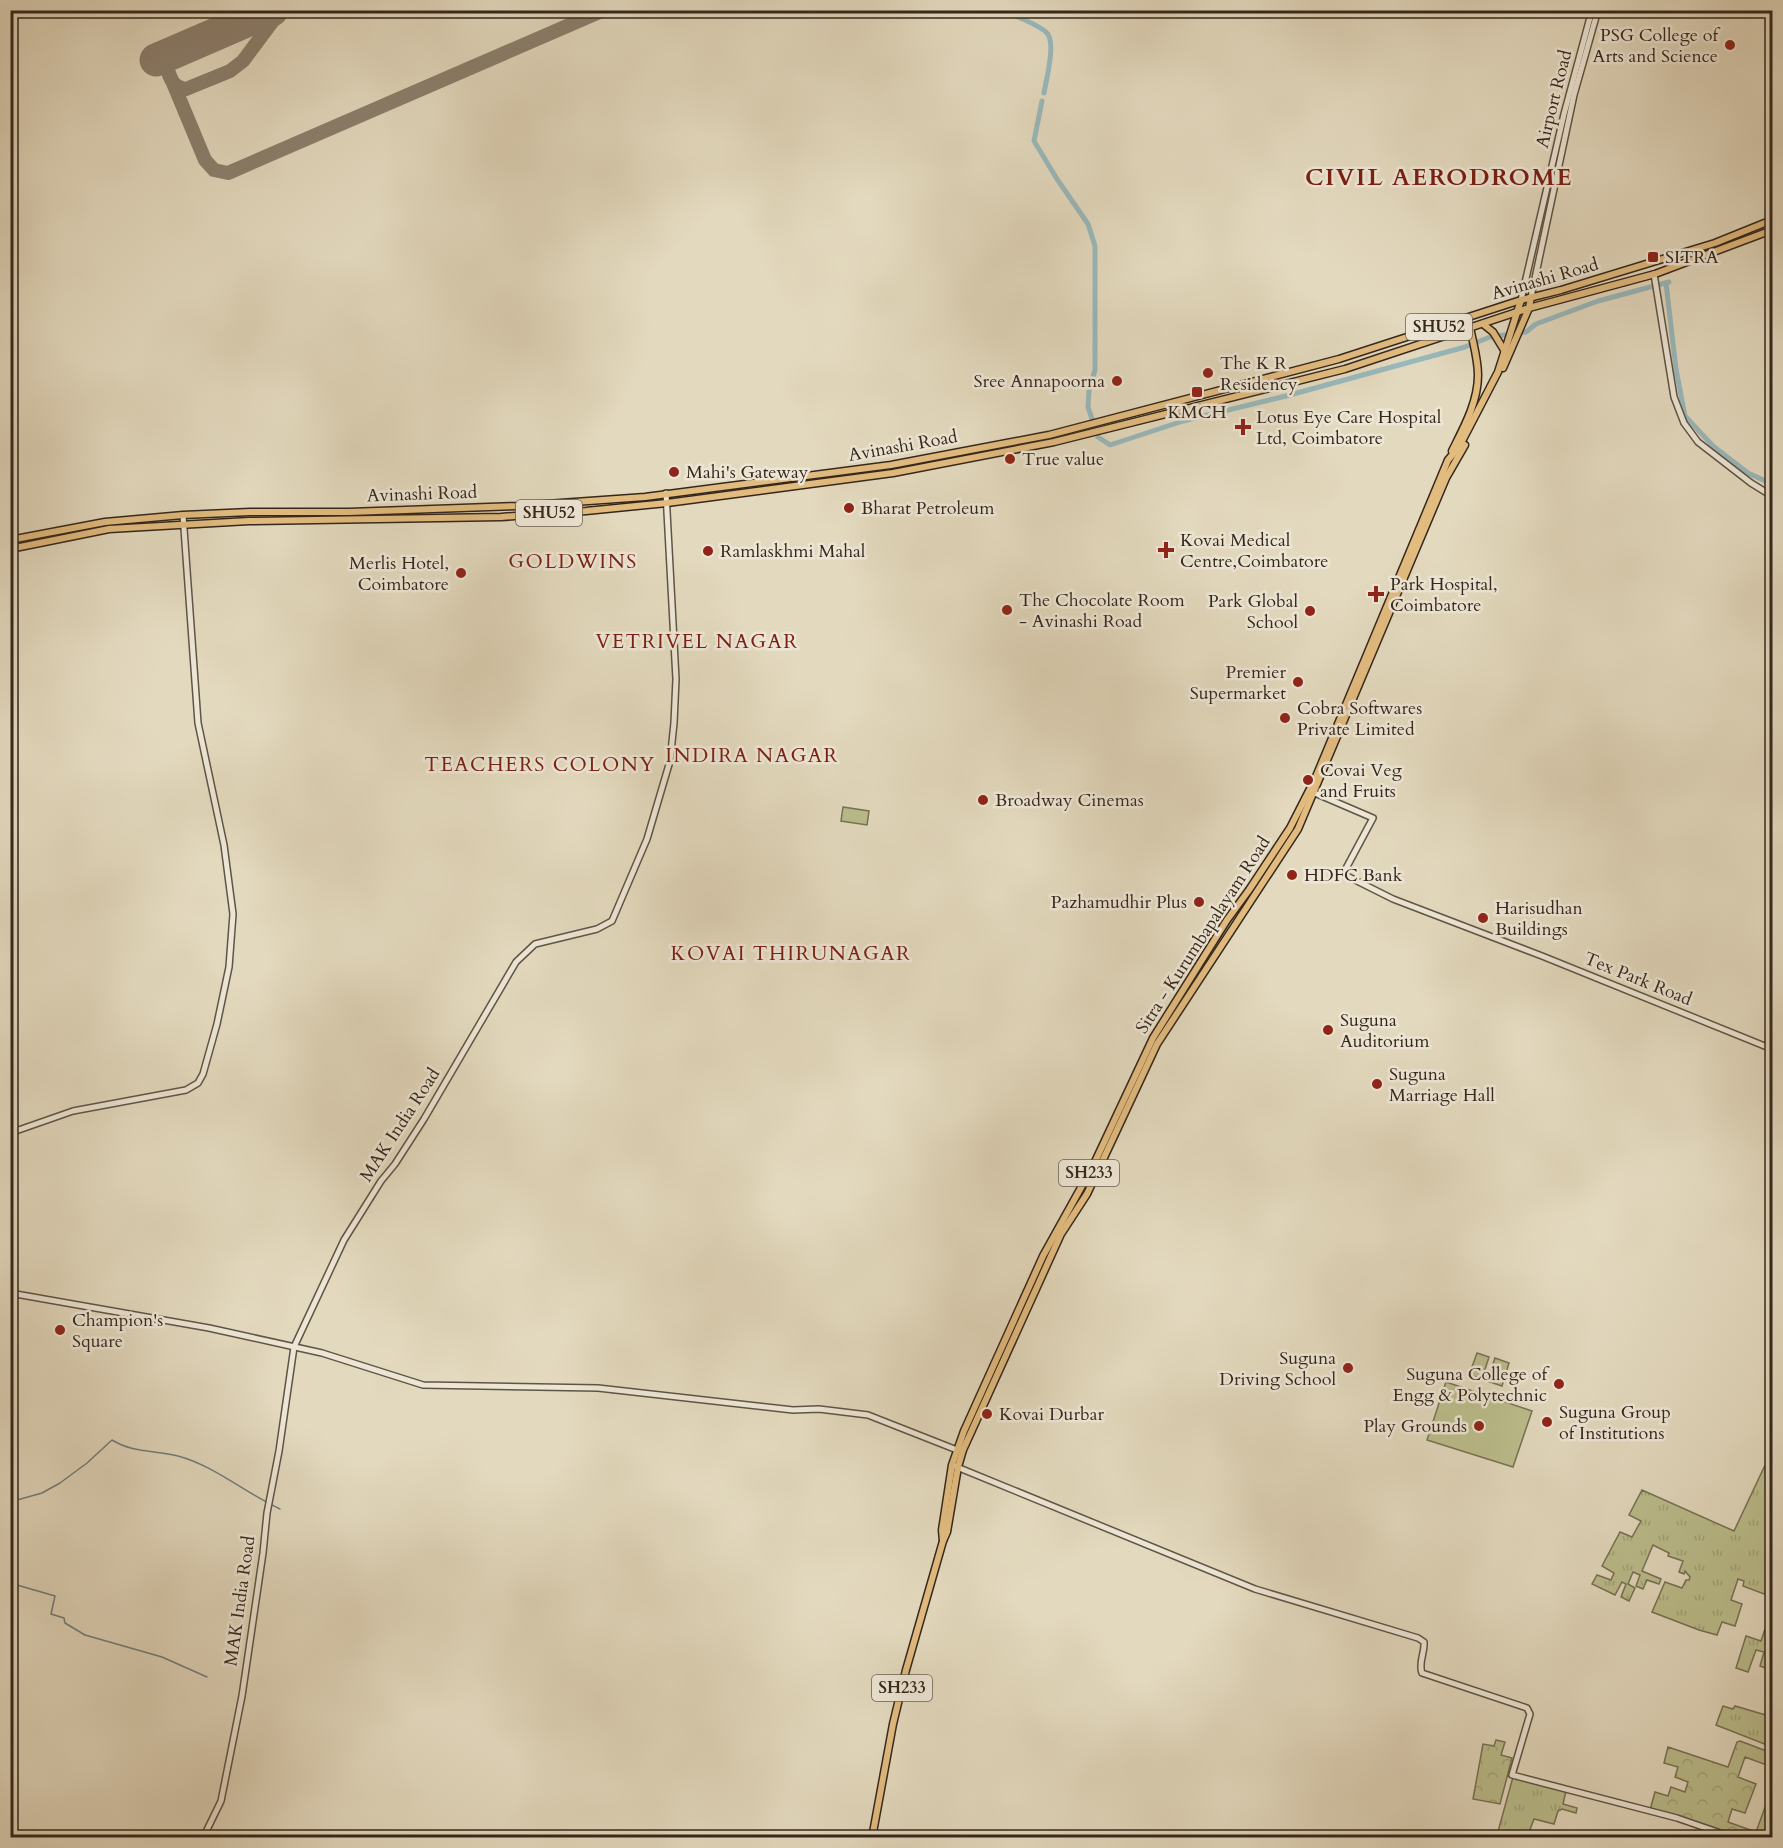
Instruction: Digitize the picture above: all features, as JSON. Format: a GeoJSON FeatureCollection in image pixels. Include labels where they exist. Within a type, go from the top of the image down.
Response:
{"type":"FeatureCollection","features":[{"type":"Feature","properties":{"kind":"main road","name":"Avinashi Road"},"geometry":{"type":"LineString","coordinates":[[10,540],[105,522],[183,515],[518,506],[666,494],[891,465],[1102,426],[1342,358],[1521,300],[1715,243],[1773,220]]}},
{"type":"Feature","properties":{"kind":"main road","name":"Avinashi Road"},"geometry":{"type":"LineString","coordinates":[[1102,426],[1123,426],[1345,369],[1471,330],[1529,308],[1654,274],[1773,230]]}},
{"type":"Feature","properties":{"kind":"main road","name":"Sitra - Kurumbapalayam Road"},"geometry":{"type":"LineString","coordinates":[[872,1838],[891,1734],[906,1670],[943,1541],[942,1530],[957,1450],[1043,1256],[1093,1166],[1153,1038],[1312,791],[1450,463],[1516,341],[1531,297]]}},
{"type":"Feature","properties":{"kind":"main road","name":"Sitra - Kurumbapalayam Road"},"geometry":{"type":"LineString","coordinates":[[1450,463],[1498,372],[1521,300]]}},
{"type":"Feature","properties":{"kind":"main road"},"geometry":{"type":"LineString","coordinates":[[1483,324],[1493,332],[1505,348]]}},
{"type":"Feature","properties":{"kind":"main road"},"geometry":{"type":"LineString","coordinates":[[1450,463],[1476,391],[1478,374],[1471,330]]}},
{"type":"Feature","properties":{"kind":"main road"},"geometry":{"type":"LineString","coordinates":[[1342,358],[1345,369]]}},
{"type":"Feature","properties":{"kind":"main road","name":"Avinashi Road"},"geometry":{"type":"LineString","coordinates":[[10,549],[98,531],[184,524],[501,517],[667,503],[892,473],[1054,442],[1083,430]]}},
{"type":"Feature","properties":{"kind":"main road"},"geometry":{"type":"LineString","coordinates":[[955,1466],[1061,1233],[1087,1194],[1157,1044],[1292,838],[1312,791]]}},
{"type":"Feature","properties":{"kind":"street","name":"Airport Road"},"geometry":{"type":"LineString","coordinates":[[1521,300],[1564,114],[1592,10]]}},
{"type":"Feature","properties":{"kind":"street","name":"Airport Road"},"geometry":{"type":"LineString","coordinates":[[1531,297],[1574,95],[1599,10]]}},
{"type":"Feature","properties":{"kind":"street"},"geometry":{"type":"LineString","coordinates":[[1654,274],[1674,397],[1684,423],[1698,442],[1751,483],[1773,496]]}},
{"type":"Feature","properties":{"kind":"street","name":"MAK India Road"},"geometry":{"type":"LineString","coordinates":[[202,1838],[221,1801],[238,1716],[263,1553],[268,1504],[294,1347],[344,1240],[424,1119],[516,962],[535,944],[597,929],[612,921],[646,839],[670,761],[676,678],[666,494]]}},
{"type":"Feature","properties":{"kind":"street"},"geometry":{"type":"LineString","coordinates":[[10,1133],[73,1111],[186,1090],[198,1083],[203,1074],[217,1024],[227,979],[233,914],[224,845],[198,723],[183,515]]}},
{"type":"Feature","properties":{"kind":"street","name":"Tex Park Road"},"geometry":{"type":"LineString","coordinates":[[1312,791],[1373,818],[1343,874],[1355,881],[1393,899],[1773,1049]]}},
{"type":"Feature","properties":{"kind":"street"},"geometry":{"type":"LineString","coordinates":[[10,1293],[209,1328],[322,1353],[423,1385],[598,1388],[782,1408],[819,1409],[867,1415],[957,1450]]}},
{"type":"Feature","properties":{"kind":"street"},"geometry":{"type":"LineString","coordinates":[[955,1466],[1255,1589],[1418,1638],[1424,1642],[1420,1668],[1422,1673],[1527,1708],[1530,1714],[1512,1775],[1677,1818],[1735,1838]]}},
{"type":"Feature","properties":{"kind":"green space"},"geometry":{"type":"Polygon","coordinates":[[[843,807],[869,811],[867,825],[841,821],[843,807]]]}},
{"type":"Feature","properties":{"kind":"green space"},"geometry":{"type":"Polygon","coordinates":[[[1477,1353],[1489,1357],[1482,1379],[1469,1375],[1477,1353]]]}},
{"type":"Feature","properties":{"kind":"green space"},"geometry":{"type":"Polygon","coordinates":[[[1495,1358],[1509,1363],[1502,1386],[1487,1381],[1495,1358]]]}},
{"type":"Feature","properties":{"kind":"green space","name":"Play Grounds"},"geometry":{"type":"Polygon","coordinates":[[[1446,1382],[1532,1411],[1513,1467],[1427,1440],[1446,1382]]]}},
{"type":"Feature","properties":{"kind":"green space"},"geometry":{"type":"Polygon","coordinates":[[[1767,1461],[1772,1463],[1772,1597],[1743,1586],[1744,1581],[1738,1579],[1731,1600],[1742,1604],[1735,1626],[1722,1622],[1717,1635],[1652,1612],[1665,1582],[1682,1588],[1690,1577],[1685,1571],[1684,1574],[1679,1572],[1683,1561],[1668,1556],[1669,1553],[1653,1545],[1642,1571],[1661,1579],[1659,1584],[1647,1580],[1643,1589],[1636,1586],[1640,1575],[1633,1572],[1628,1584],[1635,1588],[1629,1601],[1621,1597],[1626,1584],[1622,1582],[1615,1595],[1592,1584],[1597,1575],[1611,1580],[1614,1573],[1602,1566],[1620,1532],[1632,1537],[1641,1521],[1629,1515],[1642,1490],[1734,1531],[1767,1461]]]}},
{"type":"Feature","properties":{"kind":"green space"},"geometry":{"type":"Polygon","coordinates":[[[1770,1614],[1772,1615],[1772,1685],[1767,1683],[1771,1670],[1760,1666],[1764,1652],[1756,1650],[1748,1672],[1736,1668],[1746,1636],[1761,1641],[1770,1614]]]}},
{"type":"Feature","properties":{"kind":"green space"},"geometry":{"type":"Polygon","coordinates":[[[1723,1706],[1733,1709],[1735,1706],[1769,1716],[1772,1707],[1772,1747],[1716,1725],[1723,1706]]]}},
{"type":"Feature","properties":{"kind":"green space"},"geometry":{"type":"Polygon","coordinates":[[[1496,1740],[1505,1742],[1501,1755],[1512,1758],[1500,1804],[1473,1799],[1483,1744],[1494,1746],[1496,1740]]]}},
{"type":"Feature","properties":{"kind":"green space"},"geometry":{"type":"Polygon","coordinates":[[[1740,1741],[1772,1753],[1772,1767],[1745,1757],[1738,1777],[1756,1784],[1745,1813],[1732,1809],[1728,1822],[1756,1832],[1754,1837],[1741,1837],[1650,1810],[1655,1792],[1668,1796],[1671,1787],[1685,1792],[1688,1782],[1675,1777],[1678,1767],[1664,1763],[1668,1747],[1728,1767],[1737,1742],[1740,1741]]]}},
{"type":"Feature","properties":{"kind":"green space"},"geometry":{"type":"Polygon","coordinates":[[[1513,1777],[1566,1791],[1563,1804],[1577,1808],[1576,1813],[1562,1809],[1558,1811],[1554,1824],[1534,1819],[1528,1835],[1518,1832],[1514,1837],[1497,1835],[1513,1777]]]}},
{"type":"Feature","properties":{"kind":"green space"},"geometry":{"type":"Polygon","coordinates":[[[1772,1788],[1772,1837],[1754,1837],[1756,1832],[1772,1788]]]}},
{"type":"Feature","properties":{"kind":"waterway"},"geometry":{"type":"LineString","coordinates":[[1002,10],[1037,26],[1049,37],[1051,52],[1044,93]]}},
{"type":"Feature","properties":{"kind":"waterway"},"geometry":{"type":"LineString","coordinates":[[1042,101],[1034,141],[1088,224],[1095,246],[1095,370],[1089,391],[1088,407],[1098,437],[1110,445],[1183,421],[1286,396],[1465,347],[1490,337],[1526,332],[1536,324],[1598,301],[1669,282]]}},
{"type":"Feature","properties":{"kind":"waterway"},"geometry":{"type":"LineString","coordinates":[[1666,283],[1676,369],[1685,416],[1713,446],[1748,473],[1772,484]]}},
{"type":"Feature","properties":{"kind":"waterway"},"geometry":{"type":"LineString","coordinates":[[10,1502],[42,1493],[60,1483],[112,1440],[128,1447],[192,1460],[280,1509]]}},
{"type":"Feature","properties":{"kind":"waterway"},"geometry":{"type":"LineString","coordinates":[[10,1583],[55,1596],[51,1614],[64,1618],[65,1623],[85,1635],[162,1657],[207,1677]]}},
{"type":"Feature","properties":{"kind":"taxiway"},"geometry":{"type":"LineString","coordinates":[[219,33],[191,37],[176,46],[171,53],[168,68],[173,82],[186,89],[230,71],[243,61],[281,10]]}},
{"type":"Feature","properties":{"kind":"taxiway"},"geometry":{"type":"LineString","coordinates":[[168,71],[205,160],[214,170],[228,173],[604,10]]}},
{"type":"Feature","properties":{"kind":"runway"},"geometry":{"type":"LineString","coordinates":[[156,60],[272,10]]}},
{"type":"Feature","properties":{"kind":"place","name":"PSG College of Arts and Science"},"geometry":{"type":"Point","coordinates":[1730,45]}},
{"type":"Feature","properties":{"kind":"place","name":"SITRA"},"geometry":{"type":"Point","coordinates":[1653,257]}},
{"type":"Feature","properties":{"kind":"place","name":"The K R Residency"},"geometry":{"type":"Point","coordinates":[1208,373]}},
{"type":"Feature","properties":{"kind":"place","name":"Sree Annapoorna"},"geometry":{"type":"Point","coordinates":[1117,381]}},
{"type":"Feature","properties":{"kind":"place","name":"KMCH"},"geometry":{"type":"Point","coordinates":[1197,392]}},
{"type":"Feature","properties":{"kind":"place","name":"Lotus Eye Care Hospital Ltd, Coimbatore"},"geometry":{"type":"Point","coordinates":[1243,427]}},
{"type":"Feature","properties":{"kind":"place","name":"True value"},"geometry":{"type":"Point","coordinates":[1010,459]}},
{"type":"Feature","properties":{"kind":"place","name":"Mahi's Gateway"},"geometry":{"type":"Point","coordinates":[674,472]}},
{"type":"Feature","properties":{"kind":"place","name":"Bharat Petroleum"},"geometry":{"type":"Point","coordinates":[849,508]}},
{"type":"Feature","properties":{"kind":"place","name":"Kovai Medical Centre,Coimbatore"},"geometry":{"type":"Point","coordinates":[1166,550]}},
{"type":"Feature","properties":{"kind":"place","name":"Ramlaskhmi Mahal"},"geometry":{"type":"Point","coordinates":[708,551]}},
{"type":"Feature","properties":{"kind":"place","name":"Merlis Hotel, Coimbatore"},"geometry":{"type":"Point","coordinates":[461,573]}},
{"type":"Feature","properties":{"kind":"place","name":"Park Hospital, Coimbatore"},"geometry":{"type":"Point","coordinates":[1376,594]}},
{"type":"Feature","properties":{"kind":"place","name":"The Chocolate Room - Avinashi Road"},"geometry":{"type":"Point","coordinates":[1007,610]}},
{"type":"Feature","properties":{"kind":"place","name":"Park Global School"},"geometry":{"type":"Point","coordinates":[1310,611]}},
{"type":"Feature","properties":{"kind":"place","name":"Premier Supermarket"},"geometry":{"type":"Point","coordinates":[1298,682]}},
{"type":"Feature","properties":{"kind":"place","name":"Cobra Softwares Private Limited"},"geometry":{"type":"Point","coordinates":[1285,718]}},
{"type":"Feature","properties":{"kind":"place","name":"Covai Veg and Fruits"},"geometry":{"type":"Point","coordinates":[1308,780]}},
{"type":"Feature","properties":{"kind":"place","name":"Broadway Cinemas"},"geometry":{"type":"Point","coordinates":[983,800]}},
{"type":"Feature","properties":{"kind":"place","name":"HDFC Bank"},"geometry":{"type":"Point","coordinates":[1292,875]}},
{"type":"Feature","properties":{"kind":"place","name":"Pazhamudhir Plus"},"geometry":{"type":"Point","coordinates":[1199,902]}},
{"type":"Feature","properties":{"kind":"place","name":"Harisudhan Buildings"},"geometry":{"type":"Point","coordinates":[1483,918]}},
{"type":"Feature","properties":{"kind":"place","name":"Suguna Auditorium"},"geometry":{"type":"Point","coordinates":[1328,1030]}},
{"type":"Feature","properties":{"kind":"place","name":"Suguna Marriage Hall"},"geometry":{"type":"Point","coordinates":[1377,1084]}},
{"type":"Feature","properties":{"kind":"place","name":"Champion's Square"},"geometry":{"type":"Point","coordinates":[60,1330]}},
{"type":"Feature","properties":{"kind":"place","name":"Suguna Driving School"},"geometry":{"type":"Point","coordinates":[1348,1368]}},
{"type":"Feature","properties":{"kind":"place","name":"Suguna College of Engg & Polytechnic"},"geometry":{"type":"Point","coordinates":[1559,1384]}},
{"type":"Feature","properties":{"kind":"place","name":"Kovai Durbar"},"geometry":{"type":"Point","coordinates":[987,1414]}},
{"type":"Feature","properties":{"kind":"place","name":"Suguna Group of Institutions"},"geometry":{"type":"Point","coordinates":[1547,1422]}},
{"type":"Feature","properties":{"kind":"place","name":"Play Grounds"},"geometry":{"type":"Point","coordinates":[1479,1426]}},
{"type":"Feature","properties":{"kind":"district","name":"CIVIL AERODROME"},"geometry":{"type":"Point","coordinates":[1439,177]}},
{"type":"Feature","properties":{"kind":"district","name":"GOLDWINS"},"geometry":{"type":"Point","coordinates":[573,561]}},
{"type":"Feature","properties":{"kind":"district","name":"VETRIVEL NAGAR"},"geometry":{"type":"Point","coordinates":[697,641]}},
{"type":"Feature","properties":{"kind":"district","name":"INDIRA NAGAR"},"geometry":{"type":"Point","coordinates":[752,755]}},
{"type":"Feature","properties":{"kind":"district","name":"TEACHERS COLONY"},"geometry":{"type":"Point","coordinates":[540,764]}},
{"type":"Feature","properties":{"kind":"district","name":"KOVAI THIRUNAGAR"},"geometry":{"type":"Point","coordinates":[791,953]}}]}
